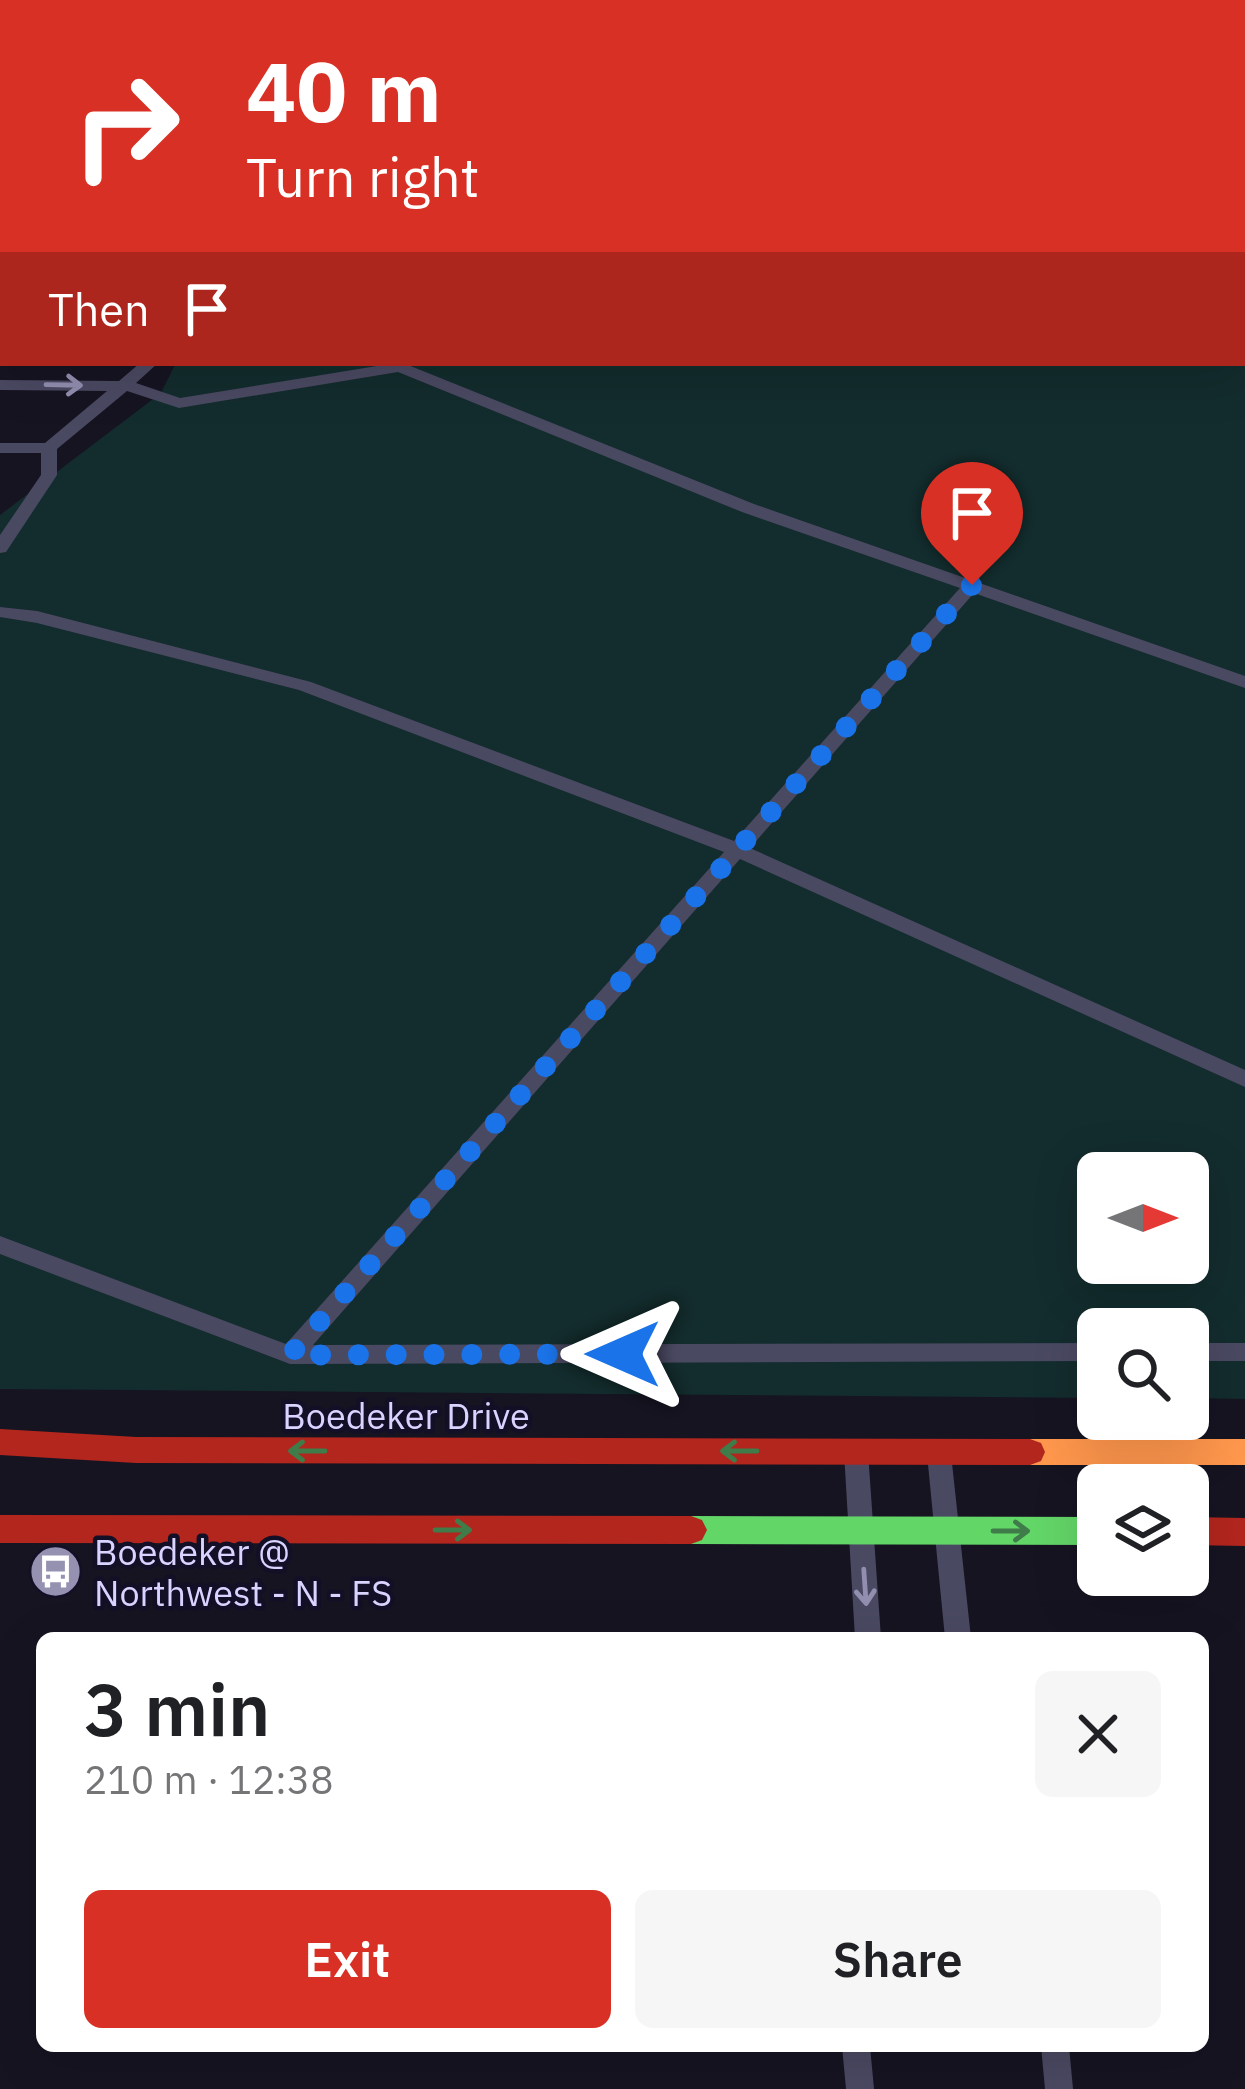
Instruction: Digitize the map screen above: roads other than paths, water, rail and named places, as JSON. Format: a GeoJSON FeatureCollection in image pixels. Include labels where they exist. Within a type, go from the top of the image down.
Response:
{"type":"FeatureCollection","features":[{"type":"Feature","properties":{"kind":"main road","name":"Boedeker Drive"},"geometry":{"type":"LineString","coordinates":[[0,1442],[136,1450],[1245,1452]]}},
{"type":"Feature","properties":{"kind":"main road"},"geometry":{"type":"LineString","coordinates":[[0,1529],[1077,1531]]}},
{"type":"Feature","properties":{"kind":"main road"},"geometry":{"type":"LineString","coordinates":[[1209,1532],[1245,1532]]}},
{"type":"Feature","properties":{"kind":"lane"},"geometry":{"type":"LineString","coordinates":[[0,448],[49,448],[147,366]]}},
{"type":"Feature","properties":{"kind":"lane"},"geometry":{"type":"LineString","coordinates":[[0,385],[128,386],[179,403],[392,366],[748,508],[1245,682]]}},
{"type":"Feature","properties":{"kind":"lane"},"geometry":{"type":"LineString","coordinates":[[0,548],[9,522],[49,476],[49,448]]}},
{"type":"Feature","properties":{"kind":"lane"},"geometry":{"type":"LineString","coordinates":[[290,1355],[972,585]]}},
{"type":"Feature","properties":{"kind":"lane"},"geometry":{"type":"LineString","coordinates":[[0,612],[37,617],[305,686],[740,851],[1245,1079]]}},
{"type":"Feature","properties":{"kind":"lane"},"geometry":{"type":"LineString","coordinates":[[0,1245],[290,1355],[1077,1352]]}},
{"type":"Feature","properties":{"kind":"lane"},"geometry":{"type":"LineString","coordinates":[[1209,1352],[1245,1352]]}},
{"type":"Feature","properties":{"kind":"lane"},"geometry":{"type":"LineString","coordinates":[[856,1452],[868,1632]]}},
{"type":"Feature","properties":{"kind":"lane"},"geometry":{"type":"LineString","coordinates":[[938,1452],[957,1632]]}},
{"type":"Feature","properties":{"kind":"lane"},"geometry":{"type":"LineString","coordinates":[[857,2052],[860,2089]]}},
{"type":"Feature","properties":{"kind":"lane"},"geometry":{"type":"LineString","coordinates":[[1056,2052],[1059,2089]]}},
{"type":"Feature","properties":{"kind":"place","name":"Boedeker @ Northwest - N - FS"},"geometry":{"type":"Point","coordinates":[55,1572]}}]}
